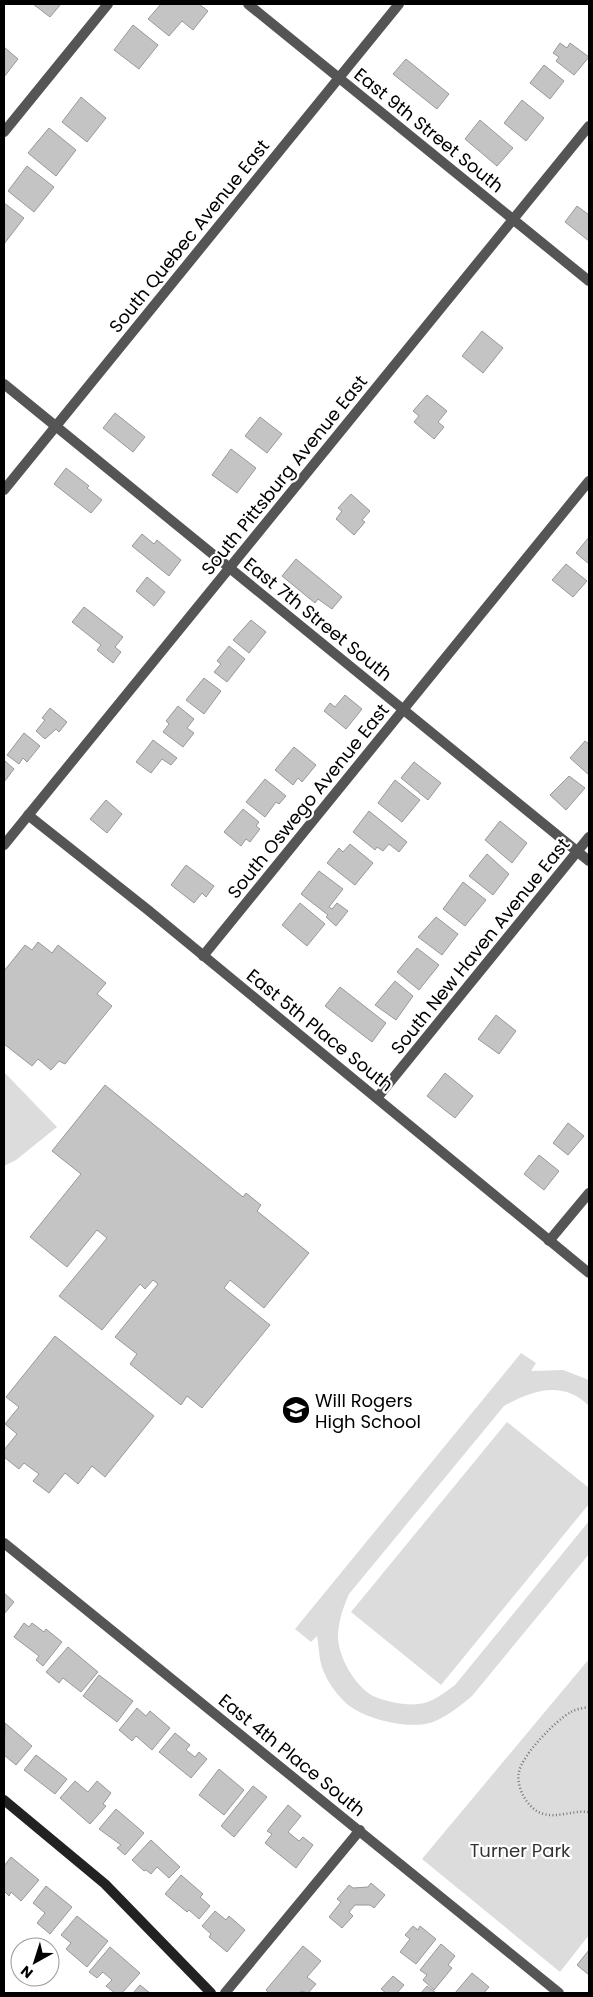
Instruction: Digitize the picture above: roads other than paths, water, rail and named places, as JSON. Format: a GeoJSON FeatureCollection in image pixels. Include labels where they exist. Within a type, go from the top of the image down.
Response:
{"type":"FeatureCollection","features":[{"type":"Feature","properties":{"kind":"street"},"geometry":{"type":"LineString","coordinates":[[4,132],[108,4]]}},
{"type":"Feature","properties":{"kind":"street","name":"East 9th Street South"},"geometry":{"type":"LineString","coordinates":[[248,4],[589,281]]}},
{"type":"Feature","properties":{"kind":"street","name":"South Quebec Avenue East"},"geometry":{"type":"LineString","coordinates":[[4,490],[400,4]]}},
{"type":"Feature","properties":{"kind":"street","name":"South Pittsburg Avenue East"},"geometry":{"type":"LineString","coordinates":[[4,845],[589,126]]}},
{"type":"Feature","properties":{"kind":"street","name":"East 7th Street South"},"geometry":{"type":"LineString","coordinates":[[4,384],[589,861]]}},
{"type":"Feature","properties":{"kind":"street","name":"South Oswego Avenue East"},"geometry":{"type":"LineString","coordinates":[[203,956],[589,481]]}},
{"type":"Feature","properties":{"kind":"street","name":"East 5th Place South"},"geometry":{"type":"LineString","coordinates":[[28,815],[589,1273]]}},
{"type":"Feature","properties":{"kind":"street","name":"South New Haven Avenue East"},"geometry":{"type":"LineString","coordinates":[[377,1098],[589,837]]}},
{"type":"Feature","properties":{"kind":"street"},"geometry":{"type":"LineString","coordinates":[[549,1241],[589,1193]]}},
{"type":"Feature","properties":{"kind":"street","name":"East 4th Place South"},"geometry":{"type":"LineString","coordinates":[[4,1543],[560,1993]]}},
{"type":"Feature","properties":{"kind":"street"},"geometry":{"type":"LineString","coordinates":[[4,1800],[105,1884],[211,1993]]}},
{"type":"Feature","properties":{"kind":"street"},"geometry":{"type":"LineString","coordinates":[[225,1993],[360,1830]]}},
{"type":"Feature","properties":{"kind":"place","name":"Will Rogers High School"},"geometry":{"type":"Point","coordinates":[296,1410]}},
{"type":"Feature","properties":{"kind":"park label","name":"Turner Park"},"geometry":{"type":"Point","coordinates":[520,1850]}}]}
